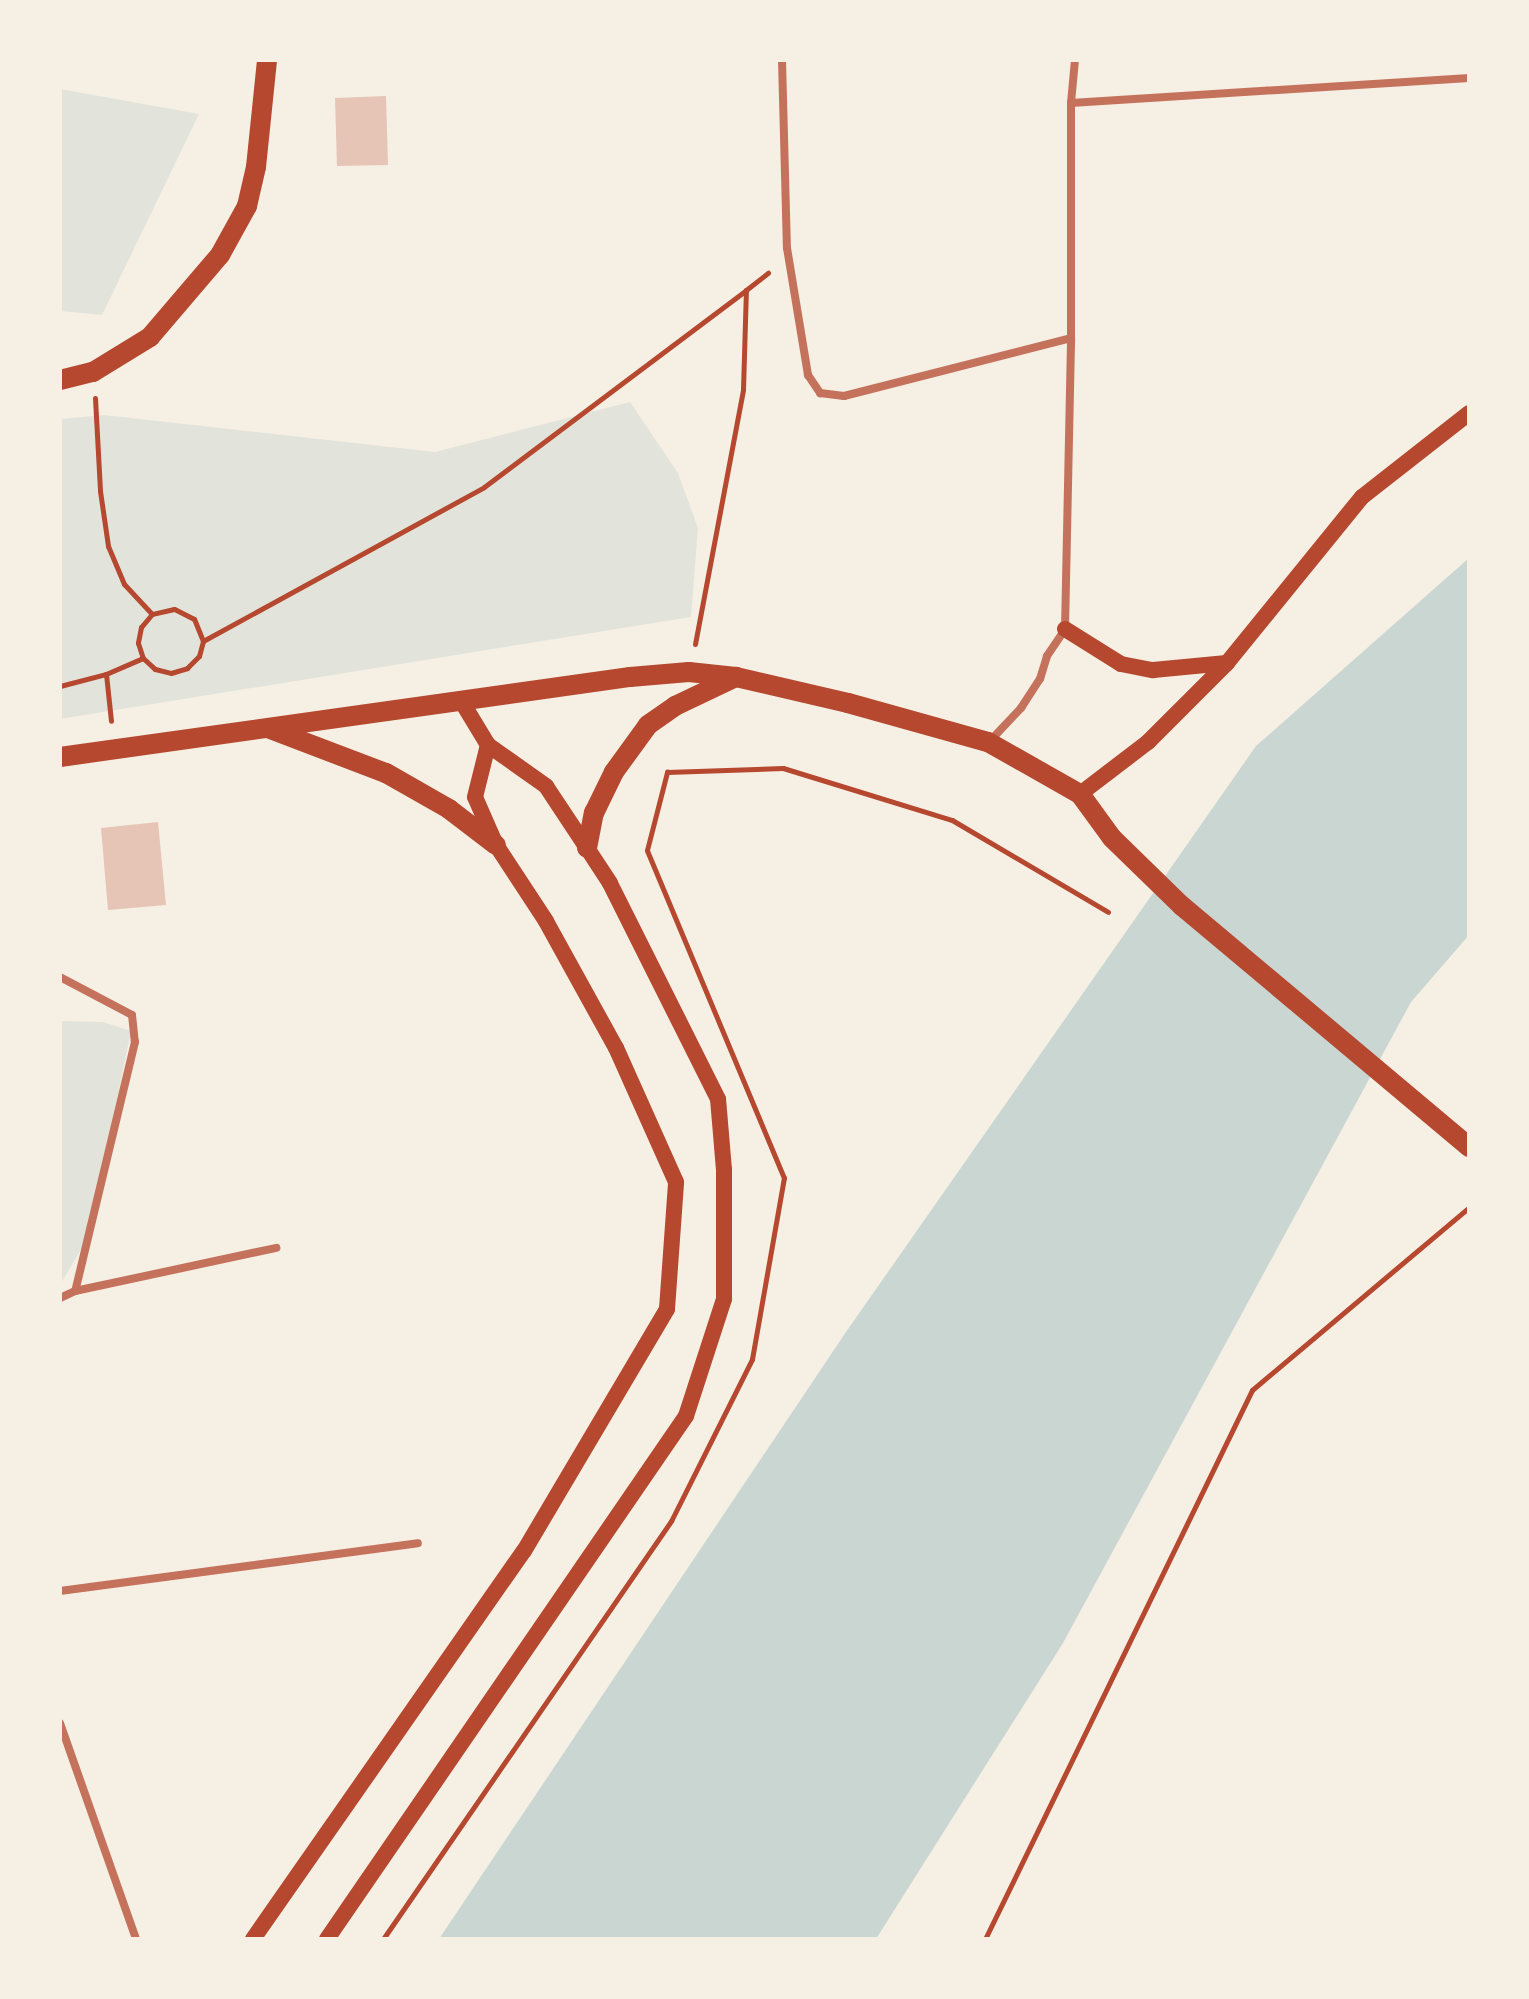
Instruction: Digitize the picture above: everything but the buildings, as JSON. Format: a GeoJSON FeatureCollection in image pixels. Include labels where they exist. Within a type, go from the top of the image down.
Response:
{"type":"FeatureCollection","features":[{"type":"Feature","properties":{"kind":"main road"},"geometry":{"type":"LineString","coordinates":[[60,380],[93,372],[150,337],[220,255],[247,206],[256,167],[267,60]]}},
{"type":"Feature","properties":{"kind":"main road"},"geometry":{"type":"LineString","coordinates":[[1080,794],[1148,742],[1227,663],[1362,497],[1469,413]]}},
{"type":"Feature","properties":{"kind":"main road"},"geometry":{"type":"LineString","coordinates":[[1065,629],[1121,664],[1153,670],[1227,663]]}},
{"type":"Feature","properties":{"kind":"main road"},"geometry":{"type":"LineString","coordinates":[[60,757],[630,677],[689,672],[736,677],[848,703],[988,742],[1080,794],[1112,838],[1182,906],[1469,1147]]}},
{"type":"Feature","properties":{"kind":"main road"},"geometry":{"type":"LineString","coordinates":[[587,848],[594,813],[614,772],[648,725],[675,706],[736,677]]}},
{"type":"Feature","properties":{"kind":"main road"},"geometry":{"type":"LineString","coordinates":[[327,1939],[686,1416],[724,1299],[724,1170],[718,1099],[610,883],[546,786],[488,745],[462,702]]}},
{"type":"Feature","properties":{"kind":"main road"},"geometry":{"type":"LineString","coordinates":[[266,728],[386,773],[449,809],[496,845]]}},
{"type":"Feature","properties":{"kind":"main road"},"geometry":{"type":"LineString","coordinates":[[253,1939],[524,1551],[667,1309],[676,1182],[616,1048],[546,921],[496,845],[475,797],[488,745]]}},
{"type":"Feature","properties":{"kind":"street"},"geometry":{"type":"LineString","coordinates":[[782,60],[789,258],[808,375],[820,393],[844,396],[1071,338]]}},
{"type":"Feature","properties":{"kind":"street"},"geometry":{"type":"LineString","coordinates":[[988,742],[1021,708],[1040,679],[1047,656],[1065,629],[1071,338],[1071,103],[1075,60]]}},
{"type":"Feature","properties":{"kind":"street"},"geometry":{"type":"LineString","coordinates":[[1071,103],[1469,78]]}},
{"type":"Feature","properties":{"kind":"street"},"geometry":{"type":"LineString","coordinates":[[60,977],[132,1015],[135,1042],[75,1291]]}},
{"type":"Feature","properties":{"kind":"street"},"geometry":{"type":"LineString","coordinates":[[60,1298],[75,1291],[276,1248]]}},
{"type":"Feature","properties":{"kind":"street"},"geometry":{"type":"LineString","coordinates":[[60,1591],[418,1543]]}},
{"type":"Feature","properties":{"kind":"street"},"geometry":{"type":"LineString","coordinates":[[60,1723],[136,1939]]}},
{"type":"Feature","properties":{"kind":"path"},"geometry":{"type":"LineString","coordinates":[[203,641],[343,561],[484,487],[789,258]]}},
{"type":"Feature","properties":{"kind":"path"},"geometry":{"type":"LineString","coordinates":[[689,672],[743,389],[746,290]]}},
{"type":"Feature","properties":{"kind":"path"},"geometry":{"type":"LineString","coordinates":[[93,372],[100,491],[108,546],[124,584],[152,614]]}},
{"type":"Feature","properties":{"kind":"path"},"geometry":{"type":"LineString","coordinates":[[174,609],[194,619],[203,641],[199,656],[187,668],[171,673],[155,669],[143,658],[140,635],[152,614],[174,609]]}},
{"type":"Feature","properties":{"kind":"path"},"geometry":{"type":"LineString","coordinates":[[60,686],[106,674],[143,658]]}},
{"type":"Feature","properties":{"kind":"path"},"geometry":{"type":"LineString","coordinates":[[106,674],[114,750]]}},
{"type":"Feature","properties":{"kind":"path"},"geometry":{"type":"LineString","coordinates":[[985,1939],[1252,1390],[1469,1207]]}},
{"type":"Feature","properties":{"kind":"shaded area"},"geometry":{"type":"Polygon","coordinates":[[[60,89],[199,114],[102,315],[60,311],[60,89]]]}},
{"type":"Feature","properties":{"kind":"shaded area"},"geometry":{"type":"Polygon","coordinates":[[[630,402],[678,473],[698,528],[691,617],[60,719],[60,419],[104,415],[435,452],[630,402]]]}},
{"type":"Feature","properties":{"kind":"shaded area"},"geometry":{"type":"Polygon","coordinates":[[[1469,558],[1469,935],[1411,1002],[1063,1643],[876,1939],[439,1939],[846,1332],[1256,746],[1469,558]]]}},
{"type":"Feature","properties":{"kind":"shaded area"},"geometry":{"type":"Polygon","coordinates":[[[60,1021],[103,1022],[131,1031],[89,1236],[60,1285],[60,1021]]]}}]}
